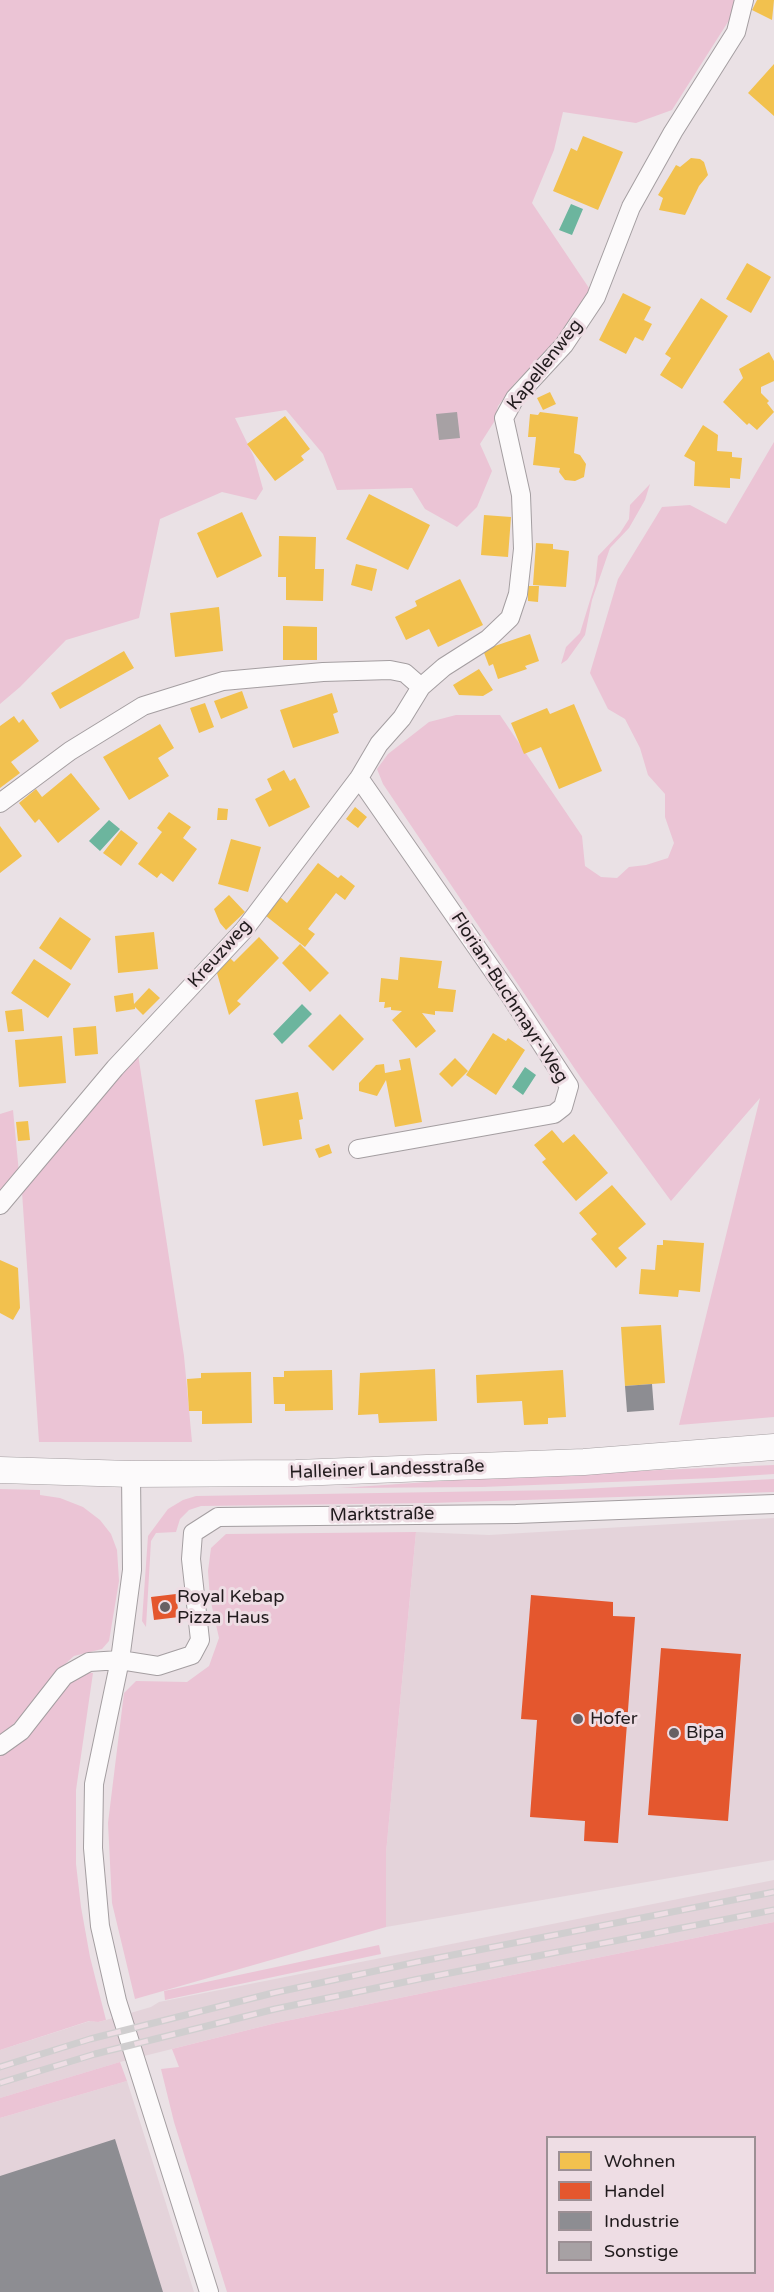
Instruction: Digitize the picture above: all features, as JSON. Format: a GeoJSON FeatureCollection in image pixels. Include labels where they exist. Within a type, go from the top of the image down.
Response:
{"type":"FeatureCollection","features":[{"type":"Feature","properties":{"kind":"main road","name":"Halleiner Landesstraße"},"geometry":{"type":"LineString","coordinates":[[0,1470],[131,1474],[296,1473],[584,1462],[774,1447]]}},
{"type":"Feature","properties":{"kind":"street","name":"Kapellenweg"},"geometry":{"type":"LineString","coordinates":[[421,687],[444,667],[488,639],[510,618],[518,594],[523,549],[521,495],[504,418],[515,398],[564,345],[596,297],[631,207],[673,132],[736,32],[744,0]]}},
{"type":"Feature","properties":{"kind":"street"},"geometry":{"type":"LineString","coordinates":[[0,803],[70,751],[143,706],[223,681],[323,672],[390,670],[405,673],[421,687]]}},
{"type":"Feature","properties":{"kind":"street","name":"Kreuzweg"},"geometry":{"type":"LineString","coordinates":[[0,1205],[115,1068],[244,930],[359,778],[379,744],[402,718],[421,687]]}},
{"type":"Feature","properties":{"kind":"street","name":"Florian-Buchmayr-Weg"},"geometry":{"type":"LineString","coordinates":[[358,1149],[554,1114],[563,1107],[569,1086],[507,991],[359,778]]}},
{"type":"Feature","properties":{"kind":"street"},"geometry":{"type":"LineString","coordinates":[[131,1474],[132,1570],[120,1660],[94,1784],[93,1848],[100,1926],[117,2001],[209,2292]]}},
{"type":"Feature","properties":{"kind":"street","name":"Marktstraße"},"geometry":{"type":"LineString","coordinates":[[120,1660],[158,1666],[192,1655],[200,1640],[191,1559],[193,1533],[218,1518],[516,1514],[774,1504]]}},
{"type":"Feature","properties":{"kind":"street"},"geometry":{"type":"LineString","coordinates":[[0,1746],[21,1731],[64,1676],[89,1662],[120,1660]]}},
{"type":"Feature","properties":{"kind":"shaded area"},"geometry":{"type":"Polygon","coordinates":[[[0,0],[735,0],[733,14],[672,110],[636,123],[563,112],[554,150],[532,203],[591,291],[563,336],[515,383],[498,406],[494,422],[480,444],[492,471],[477,507],[457,527],[425,509],[412,488],[337,490],[323,454],[286,410],[235,418],[254,457],[263,489],[256,500],[222,492],[160,519],[139,618],[66,640],[0,704],[0,0]]]}},
{"type":"Feature","properties":{"kind":"shaded area"},"geometry":{"type":"Polygon","coordinates":[[[571,204],[583,209],[572,235],[559,230],[571,204]]]}},
{"type":"Feature","properties":{"kind":"shaded area"},"geometry":{"type":"Polygon","coordinates":[[[774,442],[774,1417],[679,1425],[760,1098],[671,1201],[581,1078],[383,784],[377,769],[388,754],[429,722],[456,715],[500,715],[582,836],[585,866],[601,877],[617,878],[629,867],[646,865],[668,858],[674,843],[665,817],[665,794],[648,775],[640,748],[625,719],[608,709],[590,673],[618,579],[662,507],[690,505],[726,524],[774,442]]]}},
{"type":"Feature","properties":{"kind":"shaded area"},"geometry":{"type":"Polygon","coordinates":[[[650,484],[645,500],[629,528],[610,548],[592,600],[585,635],[567,660],[561,664],[566,647],[580,633],[595,584],[598,556],[620,533],[629,519],[630,505],[650,484]]]}},
{"type":"Feature","properties":{"kind":"shaded area"},"geometry":{"type":"Polygon","coordinates":[[[109,820],[120,829],[100,851],[89,841],[109,820]]]}},
{"type":"Feature","properties":{"kind":"shaded area"},"geometry":{"type":"Polygon","coordinates":[[[302,1004],[312,1014],[282,1044],[273,1034],[302,1004]]]}},
{"type":"Feature","properties":{"kind":"shaded area"},"geometry":{"type":"Polygon","coordinates":[[[138,1054],[184,1356],[192,1442],[39,1442],[22,1192],[138,1054]]]}},
{"type":"Feature","properties":{"kind":"shaded area"},"geometry":{"type":"Polygon","coordinates":[[[525,1067],[536,1075],[523,1095],[512,1087],[525,1067]]]}},
{"type":"Feature","properties":{"kind":"shaded area"},"geometry":{"type":"Polygon","coordinates":[[[13,1110],[19,1173],[0,1192],[0,1114],[13,1110]]]}},
{"type":"Feature","properties":{"kind":"shaded area"},"geometry":{"type":"Polygon","coordinates":[[[774,1465],[774,1474],[715,1478],[482,1487],[341,1488],[500,1477],[774,1465]]]}},
{"type":"Feature","properties":{"kind":"shaded area"},"geometry":{"type":"Polygon","coordinates":[[[774,1479],[774,1492],[431,1503],[201,1506],[189,1510],[180,1519],[176,1532],[156,1533],[151,1541],[146,1627],[142,1621],[148,1536],[168,1509],[183,1500],[196,1496],[562,1490],[774,1479]]]}},
{"type":"Feature","properties":{"kind":"shaded area"},"geometry":{"type":"Polygon","coordinates":[[[0,1489],[40,1490],[40,1495],[60,1498],[83,1507],[100,1520],[111,1534],[117,1550],[119,1581],[109,1641],[102,1649],[74,1656],[54,1674],[28,1710],[0,1737],[0,1489]]]}},
{"type":"Feature","properties":{"kind":"shaded area"},"geometry":{"type":"Polygon","coordinates":[[[774,1518],[774,1860],[386,1927],[386,1853],[416,1532],[489,1535],[774,1518]]]}},
{"type":"Feature","properties":{"kind":"shaded area"},"geometry":{"type":"Polygon","coordinates":[[[416,1532],[386,1853],[386,1927],[135,1999],[112,1903],[108,1823],[124,1693],[136,1681],[187,1682],[209,1666],[219,1638],[210,1598],[208,1571],[211,1548],[226,1534],[416,1532]]]}},
{"type":"Feature","properties":{"kind":"shaded area"},"geometry":{"type":"Polygon","coordinates":[[[80,1673],[93,1673],[76,1790],[76,1864],[90,1957],[106,2020],[89,2021],[0,2050],[0,1752],[65,1681],[80,1673]]]}},
{"type":"Feature","properties":{"kind":"shaded area"},"geometry":{"type":"Polygon","coordinates":[[[774,1880],[774,1922],[276,2023],[120,2062],[0,2098],[0,2050],[90,2021],[106,2020],[151,2007],[159,2002],[774,1880]]]}},
{"type":"Feature","properties":{"kind":"shaded area"},"geometry":{"type":"Polygon","coordinates":[[[774,1922],[774,2292],[227,2292],[174,2122],[161,2069],[179,2067],[172,2049],[276,2023],[774,1922]]]}},
{"type":"Feature","properties":{"kind":"shaded area"},"geometry":{"type":"Polygon","coordinates":[[[379,1945],[381,1954],[165,2000],[164,1991],[379,1945]]]}},
{"type":"Feature","properties":{"kind":"shaded area"},"geometry":{"type":"Polygon","coordinates":[[[120,2062],[127,2081],[0,2118],[0,2098],[120,2062]]]}},
{"type":"Feature","properties":{"kind":"shaded area"},"geometry":{"type":"Polygon","coordinates":[[[127,2081],[194,2292],[0,2292],[0,2118],[127,2081]]]}},
{"type":"Feature","properties":{"kind":"building: Wohnen"},"geometry":{"type":"Polygon","coordinates":[[[757,0],[774,0],[772,20],[752,10],[757,0]]]}},
{"type":"Feature","properties":{"kind":"building: Wohnen"},"geometry":{"type":"Polygon","coordinates":[[[774,64],[774,116],[748,93],[774,64]]]}},
{"type":"Feature","properties":{"kind":"building: Wohnen"},"geometry":{"type":"Polygon","coordinates":[[[583,136],[623,152],[598,210],[553,191],[571,148],[577,151],[583,136]]]}},
{"type":"Feature","properties":{"kind":"building: Wohnen"},"geometry":{"type":"Polygon","coordinates":[[[691,158],[704,162],[708,175],[699,186],[685,215],[659,210],[663,198],[658,195],[676,165],[680,167],[691,158]]]}},
{"type":"Feature","properties":{"kind":"building: Wohnen"},"geometry":{"type":"Polygon","coordinates":[[[747,263],[771,277],[751,313],[726,299],[747,263]]]}},
{"type":"Feature","properties":{"kind":"building: Wohnen"},"geometry":{"type":"Polygon","coordinates":[[[623,293],[651,307],[644,320],[652,324],[643,341],[635,337],[626,354],[599,340],[623,293]]]}},
{"type":"Feature","properties":{"kind":"building: Wohnen"},"geometry":{"type":"Polygon","coordinates":[[[701,298],[728,316],[682,389],[660,375],[671,358],[665,354],[701,298]]]}},
{"type":"Feature","properties":{"kind":"building: Wohnen"},"geometry":{"type":"Polygon","coordinates":[[[769,352],[774,361],[774,381],[761,387],[761,393],[769,401],[767,403],[774,412],[757,430],[749,423],[747,425],[723,402],[743,378],[739,369],[769,352]]]}},
{"type":"Feature","properties":{"kind":"building: Wohnen"},"geometry":{"type":"Polygon","coordinates":[[[550,392],[556,404],[543,410],[537,398],[550,392]]]}},
{"type":"Feature","properties":{"kind":"building: Wohnen"},"geometry":{"type":"Polygon","coordinates":[[[540,412],[578,417],[574,453],[580,455],[586,464],[584,477],[575,481],[565,480],[559,472],[560,468],[533,465],[536,437],[528,437],[530,414],[538,415],[540,412]]]}},
{"type":"Feature","properties":{"kind":"building: Wohnen"},"geometry":{"type":"Polygon","coordinates":[[[285,416],[310,449],[301,456],[304,460],[275,481],[247,444],[285,416]]]}},
{"type":"Feature","properties":{"kind":"building: Wohnen"},"geometry":{"type":"Polygon","coordinates":[[[703,425],[718,435],[717,451],[732,452],[732,457],[742,458],[740,479],[730,478],[730,488],[694,486],[695,462],[684,456],[703,425]]]}},
{"type":"Feature","properties":{"kind":"building: Wohnen"},"geometry":{"type":"Polygon","coordinates":[[[369,494],[430,525],[408,570],[346,539],[369,494]]]}},
{"type":"Feature","properties":{"kind":"building: Wohnen"},"geometry":{"type":"Polygon","coordinates":[[[242,512],[262,556],[217,578],[197,533],[242,512]]]}},
{"type":"Feature","properties":{"kind":"building: Wohnen"},"geometry":{"type":"Polygon","coordinates":[[[484,515],[511,517],[508,557],[481,555],[484,515]]]}},
{"type":"Feature","properties":{"kind":"building: Wohnen"},"geometry":{"type":"Polygon","coordinates":[[[279,536],[316,537],[315,569],[324,569],[323,601],[286,600],[286,577],[278,577],[279,536]]]}},
{"type":"Feature","properties":{"kind":"building: Wohnen"},"geometry":{"type":"Polygon","coordinates":[[[536,543],[553,544],[553,549],[569,551],[566,587],[533,585],[536,543]]]}},
{"type":"Feature","properties":{"kind":"building: Wohnen"},"geometry":{"type":"Polygon","coordinates":[[[356,564],[377,569],[372,591],[351,585],[356,564]]]}},
{"type":"Feature","properties":{"kind":"building: Wohnen"},"geometry":{"type":"Polygon","coordinates":[[[460,579],[483,625],[438,647],[429,629],[406,640],[395,617],[417,606],[415,601],[460,579]]]}},
{"type":"Feature","properties":{"kind":"building: Wohnen"},"geometry":{"type":"Polygon","coordinates":[[[528,586],[539,586],[538,602],[528,601],[528,586]]]}},
{"type":"Feature","properties":{"kind":"building: Wohnen"},"geometry":{"type":"Polygon","coordinates":[[[219,607],[223,651],[175,657],[170,613],[219,607]]]}},
{"type":"Feature","properties":{"kind":"building: Wohnen"},"geometry":{"type":"Polygon","coordinates":[[[283,626],[317,627],[317,660],[283,660],[283,626]]]}},
{"type":"Feature","properties":{"kind":"building: Wohnen"},"geometry":{"type":"Polygon","coordinates":[[[530,634],[539,661],[525,666],[527,669],[498,679],[493,664],[489,666],[483,650],[530,634]]]}},
{"type":"Feature","properties":{"kind":"building: Wohnen"},"geometry":{"type":"Polygon","coordinates":[[[124,651],[134,668],[60,709],[51,693],[124,651]]]}},
{"type":"Feature","properties":{"kind":"building: Wohnen"},"geometry":{"type":"Polygon","coordinates":[[[479,669],[493,690],[483,696],[459,695],[453,685],[479,669]]]}},
{"type":"Feature","properties":{"kind":"building: Wohnen"},"geometry":{"type":"Polygon","coordinates":[[[242,691],[248,708],[221,719],[214,701],[242,691]]]}},
{"type":"Feature","properties":{"kind":"building: Wohnen"},"geometry":{"type":"Polygon","coordinates":[[[332,693],[338,712],[333,714],[339,733],[293,748],[280,710],[332,693]]]}},
{"type":"Feature","properties":{"kind":"building: Wohnen"},"geometry":{"type":"Polygon","coordinates":[[[205,703],[214,727],[199,733],[190,708],[205,703]]]}},
{"type":"Feature","properties":{"kind":"building: Wohnen"},"geometry":{"type":"Polygon","coordinates":[[[574,704],[602,771],[559,789],[541,747],[524,754],[511,723],[547,708],[550,714],[574,704]]]}},
{"type":"Feature","properties":{"kind":"building: Wohnen"},"geometry":{"type":"Polygon","coordinates":[[[14,716],[19,723],[23,719],[39,741],[11,762],[20,773],[0,788],[0,726],[14,716]]]}},
{"type":"Feature","properties":{"kind":"building: Wohnen"},"geometry":{"type":"Polygon","coordinates":[[[160,724],[174,748],[158,758],[169,776],[129,800],[103,757],[160,724]]]}},
{"type":"Feature","properties":{"kind":"building: Wohnen"},"geometry":{"type":"Polygon","coordinates":[[[284,770],[290,781],[295,778],[310,807],[269,827],[255,799],[272,790],[267,779],[284,770]]]}},
{"type":"Feature","properties":{"kind":"building: Wohnen"},"geometry":{"type":"Polygon","coordinates":[[[71,773],[100,809],[58,843],[39,819],[35,823],[19,803],[36,789],[42,797],[71,773]]]}},
{"type":"Feature","properties":{"kind":"building: Wohnen"},"geometry":{"type":"Polygon","coordinates":[[[355,807],[367,817],[358,828],[346,819],[355,807]]]}},
{"type":"Feature","properties":{"kind":"building: Wohnen"},"geometry":{"type":"Polygon","coordinates":[[[218,808],[228,809],[227,820],[217,820],[218,808]]]}},
{"type":"Feature","properties":{"kind":"building: Wohnen"},"geometry":{"type":"Polygon","coordinates":[[[169,812],[191,827],[183,838],[197,849],[173,882],[161,873],[157,878],[138,864],[162,832],[157,828],[169,812]]]}},
{"type":"Feature","properties":{"kind":"building: Wohnen"},"geometry":{"type":"Polygon","coordinates":[[[0,826],[22,856],[0,873],[0,826]]]}},
{"type":"Feature","properties":{"kind":"building: Wohnen"},"geometry":{"type":"Polygon","coordinates":[[[121,830],[138,843],[121,866],[103,853],[121,830]]]}},
{"type":"Feature","properties":{"kind":"building: Wohnen"},"geometry":{"type":"Polygon","coordinates":[[[231,839],[261,847],[248,892],[218,884],[231,839]]]}},
{"type":"Feature","properties":{"kind":"building: Wohnen"},"geometry":{"type":"Polygon","coordinates":[[[318,863],[338,878],[341,875],[355,886],[345,900],[336,893],[308,929],[315,934],[305,947],[266,916],[280,897],[287,903],[318,863]]]}},
{"type":"Feature","properties":{"kind":"building: Wohnen"},"geometry":{"type":"Polygon","coordinates":[[[229,895],[245,912],[226,930],[214,909],[229,895]]]}},
{"type":"Feature","properties":{"kind":"building: Wohnen"},"geometry":{"type":"Polygon","coordinates":[[[60,917],[91,939],[71,970],[39,948],[60,917]]]}},
{"type":"Feature","properties":{"kind":"building: Wohnen"},"geometry":{"type":"Polygon","coordinates":[[[154,932],[158,969],[118,973],[115,936],[154,932]]]}},
{"type":"Feature","properties":{"kind":"building: Wohnen"},"geometry":{"type":"Polygon","coordinates":[[[259,937],[279,958],[237,1001],[241,1004],[229,1015],[217,973],[230,958],[234,962],[259,937]]]}},
{"type":"Feature","properties":{"kind":"building: Wohnen"},"geometry":{"type":"Polygon","coordinates":[[[300,944],[329,973],[310,992],[282,963],[300,944]]]}},
{"type":"Feature","properties":{"kind":"building: Wohnen"},"geometry":{"type":"Polygon","coordinates":[[[400,957],[442,961],[438,988],[456,990],[453,1012],[435,1011],[435,1015],[422,1013],[436,1031],[416,1048],[392,1020],[402,1011],[391,1010],[391,1007],[384,1008],[385,1002],[379,1002],[381,978],[398,980],[400,957]]]}},
{"type":"Feature","properties":{"kind":"building: Wohnen"},"geometry":{"type":"Polygon","coordinates":[[[34,959],[71,984],[48,1018],[11,993],[34,959]]]}},
{"type":"Feature","properties":{"kind":"building: Wohnen"},"geometry":{"type":"Polygon","coordinates":[[[149,988],[160,998],[143,1015],[135,1007],[135,1009],[116,1012],[114,996],[133,993],[134,1004],[149,988]]]}},
{"type":"Feature","properties":{"kind":"building: Wohnen"},"geometry":{"type":"Polygon","coordinates":[[[22,1009],[24,1031],[8,1032],[5,1011],[22,1009]]]}},
{"type":"Feature","properties":{"kind":"building: Wohnen"},"geometry":{"type":"Polygon","coordinates":[[[340,1014],[364,1039],[333,1071],[308,1046],[340,1014]]]}},
{"type":"Feature","properties":{"kind":"building: Wohnen"},"geometry":{"type":"Polygon","coordinates":[[[96,1026],[98,1054],[75,1056],[73,1028],[96,1026]]]}},
{"type":"Feature","properties":{"kind":"building: Wohnen"},"geometry":{"type":"Polygon","coordinates":[[[493,1033],[506,1041],[508,1038],[525,1050],[496,1095],[466,1075],[493,1033]]]}},
{"type":"Feature","properties":{"kind":"building: Wohnen"},"geometry":{"type":"Polygon","coordinates":[[[62,1036],[66,1083],[19,1087],[15,1040],[62,1036]]]}},
{"type":"Feature","properties":{"kind":"building: Wohnen"},"geometry":{"type":"Polygon","coordinates":[[[410,1058],[422,1122],[395,1127],[386,1080],[377,1096],[359,1091],[359,1083],[376,1065],[384,1064],[385,1073],[401,1070],[399,1060],[410,1058]]]}},
{"type":"Feature","properties":{"kind":"building: Wohnen"},"geometry":{"type":"Polygon","coordinates":[[[455,1058],[468,1071],[452,1087],[439,1074],[455,1058]]]}},
{"type":"Feature","properties":{"kind":"building: Wohnen"},"geometry":{"type":"Polygon","coordinates":[[[298,1092],[303,1119],[299,1120],[302,1139],[263,1146],[255,1100],[298,1092]]]}},
{"type":"Feature","properties":{"kind":"building: Wohnen"},"geometry":{"type":"Polygon","coordinates":[[[28,1121],[30,1140],[18,1141],[16,1122],[28,1121]]]}},
{"type":"Feature","properties":{"kind":"building: Wohnen"},"geometry":{"type":"Polygon","coordinates":[[[552,1130],[563,1143],[574,1134],[608,1173],[576,1201],[542,1162],[546,1159],[534,1145],[552,1130]]]}},
{"type":"Feature","properties":{"kind":"building: Wohnen"},"geometry":{"type":"Polygon","coordinates":[[[329,1144],[332,1153],[319,1158],[315,1149],[329,1144]]]}},
{"type":"Feature","properties":{"kind":"building: Wohnen"},"geometry":{"type":"Polygon","coordinates":[[[612,1185],[646,1224],[618,1248],[627,1258],[616,1268],[591,1239],[597,1234],[579,1213],[612,1185]]]}},
{"type":"Feature","properties":{"kind":"building: Wohnen"},"geometry":{"type":"Polygon","coordinates":[[[663,1240],[704,1243],[700,1292],[679,1290],[678,1297],[639,1294],[641,1269],[655,1270],[657,1245],[663,1245],[663,1240]]]}},
{"type":"Feature","properties":{"kind":"building: Wohnen"},"geometry":{"type":"Polygon","coordinates":[[[0,1260],[18,1268],[20,1308],[13,1320],[0,1313],[0,1260]]]}},
{"type":"Feature","properties":{"kind":"building: Wohnen"},"geometry":{"type":"Polygon","coordinates":[[[661,1325],[665,1383],[625,1386],[621,1327],[661,1325]]]}},
{"type":"Feature","properties":{"kind":"building: Wohnen"},"geometry":{"type":"Polygon","coordinates":[[[435,1369],[437,1421],[379,1423],[378,1414],[358,1415],[360,1373],[435,1369]]]}},
{"type":"Feature","properties":{"kind":"building: Wohnen"},"geometry":{"type":"Polygon","coordinates":[[[332,1370],[333,1410],[285,1411],[285,1404],[274,1404],[273,1377],[284,1377],[284,1371],[332,1370]]]}},
{"type":"Feature","properties":{"kind":"building: Wohnen"},"geometry":{"type":"Polygon","coordinates":[[[563,1370],[566,1417],[548,1418],[548,1424],[524,1425],[522,1401],[477,1403],[476,1375],[563,1370]]]}},
{"type":"Feature","properties":{"kind":"building: Wohnen"},"geometry":{"type":"Polygon","coordinates":[[[251,1372],[252,1423],[202,1424],[202,1411],[189,1411],[187,1379],[201,1378],[201,1373],[251,1372]]]}},
{"type":"Feature","properties":{"kind":"building: Handel","name":"Royal Kebap Pizza Haus"},"geometry":{"type":"Polygon","coordinates":[[[176,1594],[179,1617],[154,1620],[151,1597],[176,1594]]]}},
{"type":"Feature","properties":{"kind":"building: Handel","name":"Hofer"},"geometry":{"type":"Polygon","coordinates":[[[531,1595],[613,1602],[613,1616],[635,1617],[618,1843],[584,1841],[585,1821],[530,1817],[537,1720],[521,1719],[531,1595]]]}},
{"type":"Feature","properties":{"kind":"building: Handel"},"geometry":{"type":"Polygon","coordinates":[[[661,1648],[741,1654],[728,1821],[648,1815],[661,1648]]]}},
{"type":"Feature","properties":{"kind":"building: Industrie"},"geometry":{"type":"Polygon","coordinates":[[[652,1384],[654,1410],[627,1412],[625,1386],[652,1384]]]}},
{"type":"Feature","properties":{"kind":"building: Industrie"},"geometry":{"type":"Polygon","coordinates":[[[115,2139],[163,2292],[0,2292],[0,2176],[115,2139]]]}},
{"type":"Feature","properties":{"kind":"building: Sonstige"},"geometry":{"type":"Polygon","coordinates":[[[457,412],[460,438],[439,440],[436,414],[457,412]]]}},
{"type":"Feature","properties":{"kind":"railway"},"geometry":{"type":"LineString","coordinates":[[0,2067],[90,2039],[273,1993],[417,1962],[774,1892]]}},
{"type":"Feature","properties":{"kind":"railway"},"geometry":{"type":"LineString","coordinates":[[0,2083],[95,2054],[275,2009],[774,1910]]}},
{"type":"Feature","properties":{"kind":"place","name":"Royal Kebap Pizza Haus"},"geometry":{"type":"Point","coordinates":[165,1607]}},
{"type":"Feature","properties":{"kind":"place","name":"Hofer"},"geometry":{"type":"Point","coordinates":[578,1719]}},
{"type":"Feature","properties":{"kind":"place","name":"Bipa"},"geometry":{"type":"Point","coordinates":[674,1733]}}]}
